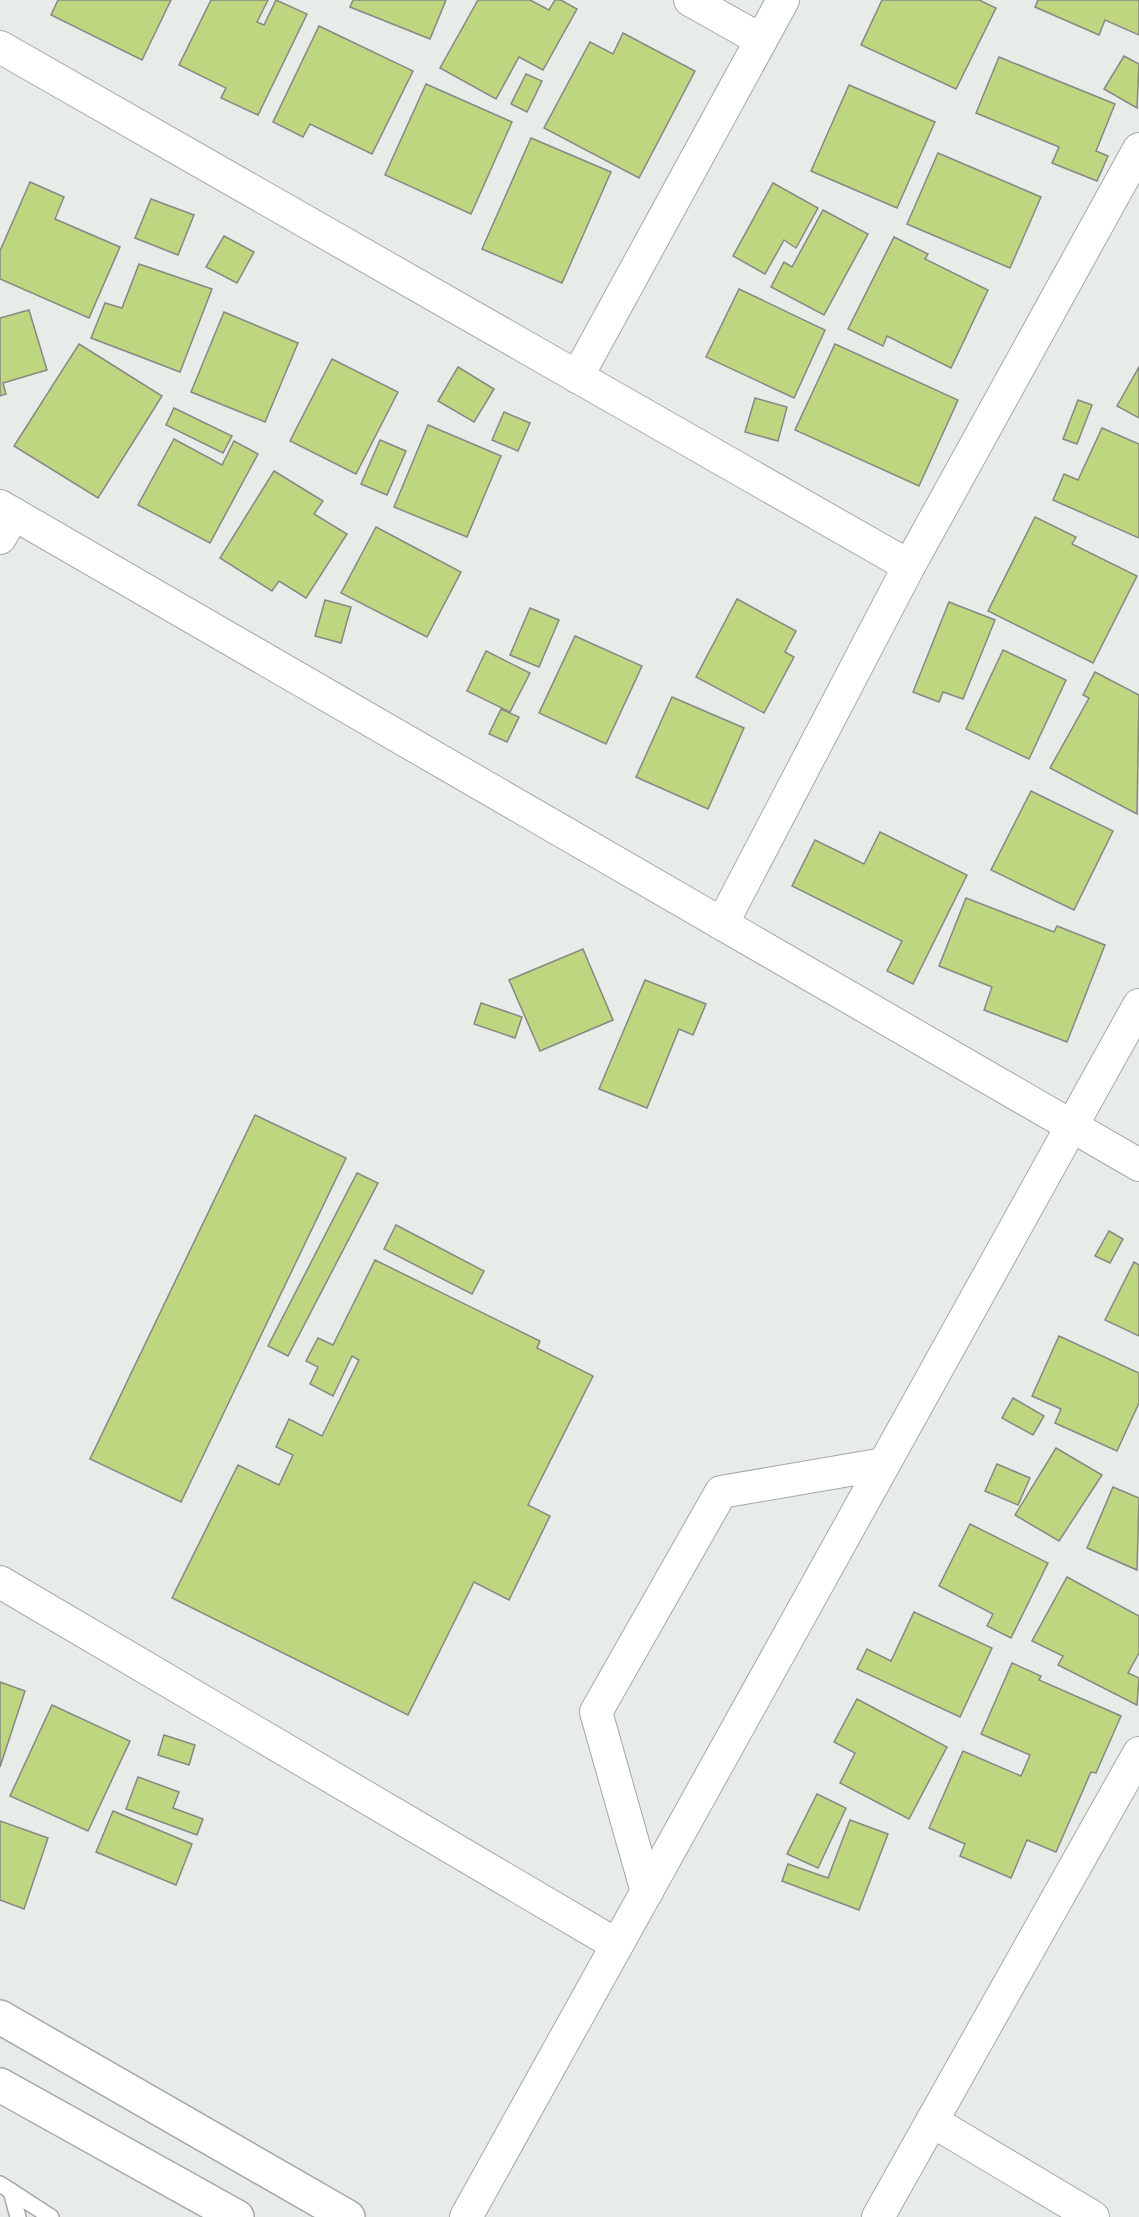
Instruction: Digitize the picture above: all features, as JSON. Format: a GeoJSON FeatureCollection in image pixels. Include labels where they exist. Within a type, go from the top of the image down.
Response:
{"type":"FeatureCollection","features":[{"type":"Feature","properties":{"kind":"street"},"geometry":{"type":"LineString","coordinates":[[690,0],[761,40]]}},
{"type":"Feature","properties":{"kind":"street"},"geometry":{"type":"LineString","coordinates":[[577,377],[783,0]]}},
{"type":"Feature","properties":{"kind":"street"},"geometry":{"type":"LineString","coordinates":[[0,47],[909,566]]}},
{"type":"Feature","properties":{"kind":"street"},"geometry":{"type":"LineString","coordinates":[[722,924],[909,566],[1139,149]]}},
{"type":"Feature","properties":{"kind":"street"},"geometry":{"type":"LineString","coordinates":[[5,519],[722,924],[1139,1165]]}},
{"type":"Feature","properties":{"kind":"street"},"geometry":{"type":"LineString","coordinates":[[466,2217],[1139,1005]]}},
{"type":"Feature","properties":{"kind":"street"},"geometry":{"type":"LineString","coordinates":[[646,1892],[596,1712],[721,1492],[884,1464]]}},
{"type":"Feature","properties":{"kind":"street"},"geometry":{"type":"LineString","coordinates":[[0,1582],[617,1945]]}},
{"type":"Feature","properties":{"kind":"street"},"geometry":{"type":"LineString","coordinates":[[878,2217],[1139,1753]]}},
{"type":"Feature","properties":{"kind":"street"},"geometry":{"type":"LineString","coordinates":[[0,2017],[348,2217]]}},
{"type":"Feature","properties":{"kind":"street"},"geometry":{"type":"LineString","coordinates":[[0,2085],[237,2217]]}},
{"type":"Feature","properties":{"kind":"street"},"geometry":{"type":"LineString","coordinates":[[932,2121],[1093,2217]]}},
{"type":"Feature","properties":{"kind":"lane"},"geometry":{"type":"LineString","coordinates":[[5,2188],[18,2217]]}},
{"type":"Feature","properties":{"kind":"lane"},"geometry":{"type":"LineString","coordinates":[[5,2188],[51,2217]]}},
{"type":"Feature","properties":{"kind":"building"},"geometry":{"type":"Polygon","coordinates":[[[58,0],[171,0],[142,60],[51,15],[58,0]]]}},
{"type":"Feature","properties":{"kind":"building"},"geometry":{"type":"Polygon","coordinates":[[[211,0],[268,0],[257,22],[264,25],[276,0],[307,14],[258,115],[221,98],[226,88],[179,65],[211,0]]]}},
{"type":"Feature","properties":{"kind":"building"},"geometry":{"type":"Polygon","coordinates":[[[353,0],[446,0],[430,39],[350,7],[353,0]]]}},
{"type":"Feature","properties":{"kind":"building"},"geometry":{"type":"Polygon","coordinates":[[[478,0],[530,0],[549,10],[555,0],[561,0],[577,9],[543,70],[519,57],[496,99],[440,68],[478,0]]]}},
{"type":"Feature","properties":{"kind":"building"},"geometry":{"type":"Polygon","coordinates":[[[882,0],[979,0],[996,8],[956,89],[861,45],[882,0]]]}},
{"type":"Feature","properties":{"kind":"building"},"geometry":{"type":"Polygon","coordinates":[[[1038,0],[1139,0],[1139,35],[1105,20],[1099,35],[1035,7],[1038,0]]]}},
{"type":"Feature","properties":{"kind":"building"},"geometry":{"type":"Polygon","coordinates":[[[319,26],[413,71],[372,154],[310,124],[303,137],[273,122],[319,26]]]}},
{"type":"Feature","properties":{"kind":"building"},"geometry":{"type":"Polygon","coordinates":[[[623,33],[695,71],[639,178],[544,128],[590,42],[613,54],[623,33]]]}},
{"type":"Feature","properties":{"kind":"building"},"geometry":{"type":"Polygon","coordinates":[[[1124,56],[1139,64],[1137,108],[1104,89],[1124,56]]]}},
{"type":"Feature","properties":{"kind":"building"},"geometry":{"type":"Polygon","coordinates":[[[999,57],[1115,104],[1096,151],[1108,156],[1097,181],[1052,163],[1059,147],[976,113],[999,57]]]}},
{"type":"Feature","properties":{"kind":"building"},"geometry":{"type":"Polygon","coordinates":[[[526,74],[542,81],[527,112],[511,104],[526,74]]]}},
{"type":"Feature","properties":{"kind":"building"},"geometry":{"type":"Polygon","coordinates":[[[426,84],[512,122],[471,214],[385,175],[426,84]]]}},
{"type":"Feature","properties":{"kind":"building"},"geometry":{"type":"Polygon","coordinates":[[[849,85],[935,122],[897,208],[811,171],[849,85]]]}},
{"type":"Feature","properties":{"kind":"building"},"geometry":{"type":"Polygon","coordinates":[[[531,138],[611,172],[562,283],[482,249],[531,138]]]}},
{"type":"Feature","properties":{"kind":"building"},"geometry":{"type":"Polygon","coordinates":[[[938,153],[1041,197],[1010,268],[907,224],[938,153]]]}},
{"type":"Feature","properties":{"kind":"building"},"geometry":{"type":"Polygon","coordinates":[[[30,182],[64,197],[55,219],[120,247],[89,318],[0,279],[0,251],[30,182]]]}},
{"type":"Feature","properties":{"kind":"building"},"geometry":{"type":"Polygon","coordinates":[[[773,183],[818,208],[796,248],[784,240],[765,274],[733,256],[773,183]]]}},
{"type":"Feature","properties":{"kind":"building"},"geometry":{"type":"Polygon","coordinates":[[[151,199],[194,215],[178,255],[135,238],[151,199]]]}},
{"type":"Feature","properties":{"kind":"building"},"geometry":{"type":"Polygon","coordinates":[[[823,210],[868,234],[824,315],[771,287],[784,262],[792,267],[823,210]]]}},
{"type":"Feature","properties":{"kind":"building"},"geometry":{"type":"Polygon","coordinates":[[[224,236],[254,252],[237,283],[206,267],[224,236]]]}},
{"type":"Feature","properties":{"kind":"building"},"geometry":{"type":"Polygon","coordinates":[[[894,237],[928,254],[925,259],[988,290],[951,368],[887,336],[883,346],[848,329],[894,237]]]}},
{"type":"Feature","properties":{"kind":"building"},"geometry":{"type":"Polygon","coordinates":[[[139,264],[212,289],[180,372],[91,338],[105,303],[122,308],[139,264]]]}},
{"type":"Feature","properties":{"kind":"building"},"geometry":{"type":"Polygon","coordinates":[[[739,289],[825,330],[794,398],[706,357],[739,289]]]}},
{"type":"Feature","properties":{"kind":"building"},"geometry":{"type":"Polygon","coordinates":[[[29,310],[47,370],[3,383],[6,394],[0,396],[0,318],[29,310]]]}},
{"type":"Feature","properties":{"kind":"building"},"geometry":{"type":"Polygon","coordinates":[[[224,312],[298,343],[265,422],[191,392],[224,312]]]}},
{"type":"Feature","properties":{"kind":"building"},"geometry":{"type":"Polygon","coordinates":[[[79,344],[162,396],[98,498],[14,446],[79,344]]]}},
{"type":"Feature","properties":{"kind":"building"},"geometry":{"type":"Polygon","coordinates":[[[835,344],[958,400],[919,486],[795,430],[835,344]]]}},
{"type":"Feature","properties":{"kind":"building"},"geometry":{"type":"Polygon","coordinates":[[[332,359],[398,392],[356,474],[290,441],[332,359]]]}},
{"type":"Feature","properties":{"kind":"building"},"geometry":{"type":"Polygon","coordinates":[[[458,367],[494,389],[474,422],[438,401],[458,367]]]}},
{"type":"Feature","properties":{"kind":"building"},"geometry":{"type":"Polygon","coordinates":[[[1139,367],[1139,418],[1117,406],[1139,367]]]}},
{"type":"Feature","properties":{"kind":"building"},"geometry":{"type":"Polygon","coordinates":[[[755,398],[787,407],[778,441],[745,432],[755,398]]]}},
{"type":"Feature","properties":{"kind":"building"},"geometry":{"type":"Polygon","coordinates":[[[1078,400],[1092,405],[1077,444],[1063,439],[1078,400]]]}},
{"type":"Feature","properties":{"kind":"building"},"geometry":{"type":"Polygon","coordinates":[[[174,408],[232,436],[223,453],[166,425],[174,408]]]}},
{"type":"Feature","properties":{"kind":"building"},"geometry":{"type":"Polygon","coordinates":[[[504,412],[530,423],[518,451],[492,440],[504,412]]]}},
{"type":"Feature","properties":{"kind":"building"},"geometry":{"type":"Polygon","coordinates":[[[428,425],[501,456],[467,537],[394,507],[428,425]]]}},
{"type":"Feature","properties":{"kind":"building"},"geometry":{"type":"Polygon","coordinates":[[[1102,428],[1139,444],[1139,538],[1053,500],[1064,474],[1078,480],[1102,428]]]}},
{"type":"Feature","properties":{"kind":"building"},"geometry":{"type":"Polygon","coordinates":[[[174,439],[222,465],[234,441],[258,454],[210,543],[138,505],[174,439]]]}},
{"type":"Feature","properties":{"kind":"building"},"geometry":{"type":"Polygon","coordinates":[[[380,440],[406,451],[387,495],[361,484],[380,440]]]}},
{"type":"Feature","properties":{"kind":"building"},"geometry":{"type":"Polygon","coordinates":[[[274,471],[323,501],[314,514],[347,534],[306,598],[279,581],[272,591],[220,558],[274,471]]]}},
{"type":"Feature","properties":{"kind":"building"},"geometry":{"type":"Polygon","coordinates":[[[1035,517],[1076,537],[1072,544],[1137,576],[1093,663],[988,611],[1035,517]]]}},
{"type":"Feature","properties":{"kind":"building"},"geometry":{"type":"Polygon","coordinates":[[[376,527],[461,572],[427,637],[341,593],[376,527]]]}},
{"type":"Feature","properties":{"kind":"building"},"geometry":{"type":"Polygon","coordinates":[[[737,599],[796,631],[785,652],[794,657],[764,713],[696,677],[737,599]]]}},
{"type":"Feature","properties":{"kind":"building"},"geometry":{"type":"Polygon","coordinates":[[[325,600],[351,607],[341,643],[315,636],[325,600]]]}},
{"type":"Feature","properties":{"kind":"building"},"geometry":{"type":"Polygon","coordinates":[[[949,602],[995,620],[963,699],[943,692],[939,702],[913,692],[949,602]]]}},
{"type":"Feature","properties":{"kind":"building"},"geometry":{"type":"Polygon","coordinates":[[[530,608],[559,620],[539,667],[510,655],[530,608]]]}},
{"type":"Feature","properties":{"kind":"building"},"geometry":{"type":"Polygon","coordinates":[[[575,636],[642,666],[606,744],[539,713],[575,636]]]}},
{"type":"Feature","properties":{"kind":"building"},"geometry":{"type":"Polygon","coordinates":[[[1003,650],[1066,680],[1029,759],[966,729],[1003,650]]]}},
{"type":"Feature","properties":{"kind":"building"},"geometry":{"type":"Polygon","coordinates":[[[486,651],[530,673],[510,712],[467,691],[486,651]]]}},
{"type":"Feature","properties":{"kind":"building"},"geometry":{"type":"Polygon","coordinates":[[[1095,672],[1139,695],[1137,814],[1050,768],[1089,698],[1083,695],[1095,672]]]}},
{"type":"Feature","properties":{"kind":"building"},"geometry":{"type":"Polygon","coordinates":[[[672,697],[744,728],[708,809],[636,777],[672,697]]]}},
{"type":"Feature","properties":{"kind":"building"},"geometry":{"type":"Polygon","coordinates":[[[501,709],[519,717],[507,742],[489,734],[501,709]]]}},
{"type":"Feature","properties":{"kind":"building"},"geometry":{"type":"Polygon","coordinates":[[[1031,791],[1113,831],[1074,910],[991,870],[1031,791]]]}},
{"type":"Feature","properties":{"kind":"building"},"geometry":{"type":"Polygon","coordinates":[[[880,832],[967,875],[913,984],[887,971],[902,941],[792,886],[815,840],[864,864],[880,832]]]}},
{"type":"Feature","properties":{"kind":"building"},"geometry":{"type":"Polygon","coordinates":[[[966,898],[1054,932],[1057,926],[1105,945],[1067,1042],[984,1010],[992,987],[939,966],[966,898]]]}},
{"type":"Feature","properties":{"kind":"building"},"geometry":{"type":"Polygon","coordinates":[[[583,949],[613,1020],[540,1051],[509,980],[583,949]]]}},
{"type":"Feature","properties":{"kind":"building"},"geometry":{"type":"Polygon","coordinates":[[[645,980],[706,1004],[693,1035],[679,1029],[647,1108],[599,1089],[645,980]]]}},
{"type":"Feature","properties":{"kind":"building"},"geometry":{"type":"Polygon","coordinates":[[[481,1003],[522,1017],[515,1038],[474,1024],[481,1003]]]}},
{"type":"Feature","properties":{"kind":"building"},"geometry":{"type":"Polygon","coordinates":[[[255,1115],[346,1158],[181,1502],[90,1459],[255,1115]]]}},
{"type":"Feature","properties":{"kind":"building"},"geometry":{"type":"Polygon","coordinates":[[[357,1173],[378,1183],[288,1356],[268,1346],[357,1173]]]}},
{"type":"Feature","properties":{"kind":"building"},"geometry":{"type":"Polygon","coordinates":[[[396,1225],[484,1271],[472,1294],[384,1249],[396,1225]]]}},
{"type":"Feature","properties":{"kind":"building"},"geometry":{"type":"Polygon","coordinates":[[[1109,1231],[1123,1239],[1110,1263],[1095,1256],[1109,1231]]]}},
{"type":"Feature","properties":{"kind":"building"},"geometry":{"type":"Polygon","coordinates":[[[375,1260],[540,1341],[537,1348],[593,1376],[528,1505],[550,1516],[509,1600],[474,1582],[408,1715],[172,1598],[238,1465],[279,1485],[293,1455],[276,1447],[289,1419],[322,1436],[359,1360],[352,1356],[333,1396],[310,1384],[318,1367],[306,1361],[318,1338],[333,1345],[375,1260]]]}},
{"type":"Feature","properties":{"kind":"building"},"geometry":{"type":"Polygon","coordinates":[[[1134,1262],[1139,1265],[1139,1336],[1105,1320],[1134,1262]]]}},
{"type":"Feature","properties":{"kind":"building"},"geometry":{"type":"Polygon","coordinates":[[[1059,1336],[1139,1373],[1139,1403],[1117,1451],[1055,1423],[1061,1409],[1032,1396],[1059,1336]]]}},
{"type":"Feature","properties":{"kind":"building"},"geometry":{"type":"Polygon","coordinates":[[[1013,1398],[1044,1416],[1033,1435],[1002,1418],[1013,1398]]]}},
{"type":"Feature","properties":{"kind":"building"},"geometry":{"type":"Polygon","coordinates":[[[1056,1448],[1102,1475],[1059,1541],[1015,1515],[1056,1448]]]}},
{"type":"Feature","properties":{"kind":"building"},"geometry":{"type":"Polygon","coordinates":[[[997,1464],[1030,1478],[1018,1505],[985,1491],[997,1464]]]}},
{"type":"Feature","properties":{"kind":"building"},"geometry":{"type":"Polygon","coordinates":[[[1113,1487],[1139,1498],[1137,1570],[1087,1548],[1113,1487]]]}},
{"type":"Feature","properties":{"kind":"building"},"geometry":{"type":"Polygon","coordinates":[[[970,1524],[1048,1563],[1011,1638],[987,1626],[993,1614],[939,1586],[970,1524]]]}},
{"type":"Feature","properties":{"kind":"building"},"geometry":{"type":"Polygon","coordinates":[[[1067,1577],[1139,1616],[1139,1653],[1128,1673],[1139,1678],[1137,1705],[1058,1665],[1063,1656],[1032,1641],[1067,1577]]]}},
{"type":"Feature","properties":{"kind":"building"},"geometry":{"type":"Polygon","coordinates":[[[914,1612],[992,1648],[960,1717],[857,1669],[867,1649],[891,1661],[914,1612]]]}},
{"type":"Feature","properties":{"kind":"building"},"geometry":{"type":"Polygon","coordinates":[[[1012,1663],[1041,1676],[1039,1680],[1121,1716],[1096,1773],[1091,1772],[1056,1852],[1027,1840],[1011,1878],[960,1856],[965,1844],[929,1828],[963,1751],[1021,1776],[1030,1755],[981,1734],[1012,1663]]]}},
{"type":"Feature","properties":{"kind":"building"},"geometry":{"type":"Polygon","coordinates":[[[0,1682],[25,1691],[0,1767],[0,1682]]]}},
{"type":"Feature","properties":{"kind":"building"},"geometry":{"type":"Polygon","coordinates":[[[857,1699],[947,1747],[909,1819],[840,1783],[855,1753],[834,1742],[857,1699]]]}},
{"type":"Feature","properties":{"kind":"building"},"geometry":{"type":"Polygon","coordinates":[[[52,1705],[130,1741],[88,1831],[10,1796],[52,1705]]]}},
{"type":"Feature","properties":{"kind":"building"},"geometry":{"type":"Polygon","coordinates":[[[164,1735],[195,1745],[189,1765],[158,1755],[164,1735]]]}},
{"type":"Feature","properties":{"kind":"building"},"geometry":{"type":"Polygon","coordinates":[[[138,1777],[179,1792],[173,1808],[203,1819],[197,1835],[126,1809],[138,1777]]]}},
{"type":"Feature","properties":{"kind":"building"},"geometry":{"type":"Polygon","coordinates":[[[817,1794],[846,1808],[818,1868],[787,1854],[817,1794]]]}},
{"type":"Feature","properties":{"kind":"building"},"geometry":{"type":"Polygon","coordinates":[[[113,1811],[192,1844],[176,1885],[96,1852],[113,1811]]]}},
{"type":"Feature","properties":{"kind":"building"},"geometry":{"type":"Polygon","coordinates":[[[850,1820],[888,1834],[859,1910],[782,1881],[788,1864],[828,1878],[850,1820]]]}},
{"type":"Feature","properties":{"kind":"building"},"geometry":{"type":"Polygon","coordinates":[[[0,1821],[48,1838],[24,1909],[0,1900],[0,1821]]]}}]}
